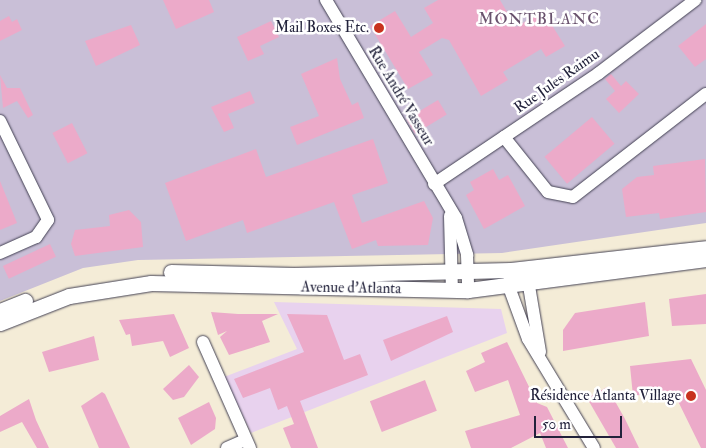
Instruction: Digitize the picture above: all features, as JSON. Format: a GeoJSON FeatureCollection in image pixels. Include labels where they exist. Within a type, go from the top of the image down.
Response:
{"type":"FeatureCollection","features":[{"type":"Feature","properties":{"kind":"main road","name":"Avenue d'Atlanta"},"geometry":{"type":"LineString","coordinates":[[0,311],[68,286],[142,274],[518,270],[706,248]]}},
{"type":"Feature","properties":{"kind":"main road","name":"Avenue d'Atlanta"},"geometry":{"type":"LineString","coordinates":[[0,323],[70,296],[151,283],[468,290],[509,287],[706,259]]}},
{"type":"Feature","properties":{"kind":"street","name":"Rue André Vasseur"},"geometry":{"type":"LineString","coordinates":[[326,0],[456,218],[470,272],[468,290]]}},
{"type":"Feature","properties":{"kind":"street","name":"Rue Jules Raimu"},"geometry":{"type":"LineString","coordinates":[[434,184],[504,137],[695,0]]}},
{"type":"Feature","properties":{"kind":"street"},"geometry":{"type":"LineString","coordinates":[[504,137],[548,192],[573,197],[706,94]]}},
{"type":"Feature","properties":{"kind":"street"},"geometry":{"type":"LineString","coordinates":[[0,121],[48,220],[36,237],[0,253]]}},
{"type":"Feature","properties":{"kind":"street"},"geometry":{"type":"LineString","coordinates":[[449,208],[452,290]]}},
{"type":"Feature","properties":{"kind":"street"},"geometry":{"type":"LineString","coordinates":[[542,362],[531,284],[518,270],[509,287],[542,362],[594,448]]}},
{"type":"Feature","properties":{"kind":"street"},"geometry":{"type":"LineString","coordinates":[[203,342],[248,444],[227,448]]}},
{"type":"Feature","properties":{"kind":"shaded area"},"geometry":{"type":"Polygon","coordinates":[[[0,0],[706,0],[706,223],[502,253],[138,260],[83,268],[0,301],[0,0]]]}},
{"type":"Feature","properties":{"kind":"shaded area"},"geometry":{"type":"Polygon","coordinates":[[[274,302],[501,309],[507,333],[251,433],[224,377],[297,349],[274,302]]]}},
{"type":"Feature","properties":{"kind":"building"},"geometry":{"type":"Polygon","coordinates":[[[163,0],[209,0],[214,12],[176,29],[163,0]]]}},
{"type":"Feature","properties":{"kind":"building"},"geometry":{"type":"Polygon","coordinates":[[[438,0],[500,0],[516,27],[543,11],[565,46],[546,57],[541,49],[503,72],[508,80],[481,96],[449,40],[442,38],[419,52],[433,75],[408,89],[370,26],[395,11],[411,37],[433,23],[424,8],[438,0]]]}},
{"type":"Feature","properties":{"kind":"building"},"geometry":{"type":"Polygon","coordinates":[[[9,16],[12,22],[17,19],[22,30],[0,41],[0,21],[9,16]]]}},
{"type":"Feature","properties":{"kind":"building"},"geometry":{"type":"Polygon","coordinates":[[[271,21],[279,37],[260,46],[264,54],[248,61],[237,37],[271,21]]]}},
{"type":"Feature","properties":{"kind":"building"},"geometry":{"type":"Polygon","coordinates":[[[706,24],[706,59],[695,67],[678,46],[706,24]]]}},
{"type":"Feature","properties":{"kind":"building"},"geometry":{"type":"Polygon","coordinates":[[[131,25],[140,45],[96,66],[85,41],[131,25]]]}},
{"type":"Feature","properties":{"kind":"building"},"geometry":{"type":"Polygon","coordinates":[[[337,58],[340,79],[352,105],[358,102],[364,118],[297,145],[290,127],[319,116],[301,74],[337,58]]]}},
{"type":"Feature","properties":{"kind":"building"},"geometry":{"type":"Polygon","coordinates":[[[611,74],[621,86],[626,81],[639,94],[619,113],[606,99],[615,91],[605,79],[611,74]]]}},
{"type":"Feature","properties":{"kind":"building"},"geometry":{"type":"Polygon","coordinates":[[[0,75],[7,88],[20,88],[33,115],[28,118],[17,101],[3,108],[0,75]]]}},
{"type":"Feature","properties":{"kind":"building"},"geometry":{"type":"Polygon","coordinates":[[[250,91],[255,103],[228,114],[234,128],[224,132],[211,107],[250,91]]]}},
{"type":"Feature","properties":{"kind":"building"},"geometry":{"type":"Polygon","coordinates":[[[438,100],[447,115],[415,134],[406,119],[438,100]]]}},
{"type":"Feature","properties":{"kind":"building"},"geometry":{"type":"Polygon","coordinates":[[[592,117],[614,144],[567,184],[545,157],[592,117]]]}},
{"type":"Feature","properties":{"kind":"building"},"geometry":{"type":"Polygon","coordinates":[[[72,123],[87,153],[68,163],[52,133],[72,123]]]}},
{"type":"Feature","properties":{"kind":"building"},"geometry":{"type":"Polygon","coordinates":[[[373,139],[388,183],[352,195],[362,223],[424,201],[433,218],[428,245],[378,246],[376,240],[352,249],[334,202],[247,233],[243,220],[186,241],[165,183],[256,149],[266,177],[373,139]]]}},
{"type":"Feature","properties":{"kind":"building"},"geometry":{"type":"Polygon","coordinates":[[[705,159],[706,212],[660,219],[659,213],[626,217],[622,189],[637,177],[654,175],[653,166],[705,159]]]}},
{"type":"Feature","properties":{"kind":"building"},"geometry":{"type":"Polygon","coordinates":[[[493,169],[499,180],[508,175],[525,206],[484,229],[466,195],[474,190],[470,182],[493,169]]]}},
{"type":"Feature","properties":{"kind":"building"},"geometry":{"type":"Polygon","coordinates":[[[0,181],[17,223],[0,230],[0,181]]]}},
{"type":"Feature","properties":{"kind":"building"},"geometry":{"type":"Polygon","coordinates":[[[129,210],[141,222],[143,247],[75,256],[71,244],[75,230],[110,226],[109,215],[129,210]]]}},
{"type":"Feature","properties":{"kind":"building"},"geometry":{"type":"Polygon","coordinates":[[[50,244],[56,257],[9,279],[3,266],[50,244]]]}},
{"type":"Feature","properties":{"kind":"building"},"geometry":{"type":"Polygon","coordinates":[[[706,294],[706,324],[672,326],[669,299],[706,294]]]}},
{"type":"Feature","properties":{"kind":"building"},"geometry":{"type":"Polygon","coordinates":[[[645,302],[649,336],[563,351],[563,330],[575,313],[645,302]]]}},
{"type":"Feature","properties":{"kind":"building"},"geometry":{"type":"Polygon","coordinates":[[[211,312],[278,314],[262,321],[270,342],[229,355],[220,337],[227,331],[218,335],[211,312]]]}},
{"type":"Feature","properties":{"kind":"building"},"geometry":{"type":"Polygon","coordinates":[[[174,314],[189,348],[170,357],[163,341],[132,346],[130,334],[126,335],[119,320],[174,314]]]}},
{"type":"Feature","properties":{"kind":"building"},"geometry":{"type":"Polygon","coordinates":[[[287,314],[327,315],[344,360],[360,354],[368,375],[300,401],[318,448],[291,448],[283,428],[294,424],[287,406],[278,410],[270,388],[243,398],[234,379],[304,352],[287,314]]]}},
{"type":"Feature","properties":{"kind":"building"},"geometry":{"type":"Polygon","coordinates":[[[447,316],[453,332],[391,361],[383,340],[447,316]]]}},
{"type":"Feature","properties":{"kind":"building"},"geometry":{"type":"Polygon","coordinates":[[[94,336],[99,360],[49,372],[42,352],[94,336]]]}},
{"type":"Feature","properties":{"kind":"building"},"geometry":{"type":"Polygon","coordinates":[[[507,342],[537,403],[547,407],[568,448],[546,448],[540,433],[511,448],[471,448],[465,431],[520,415],[508,380],[475,392],[466,371],[485,362],[481,353],[507,342]]]}},
{"type":"Feature","properties":{"kind":"building","name":"Résidence Atlanta Village"},"geometry":{"type":"Polygon","coordinates":[[[691,359],[706,390],[706,448],[701,448],[673,391],[633,396],[630,366],[691,359]]]}},
{"type":"Feature","properties":{"kind":"building"},"geometry":{"type":"Polygon","coordinates":[[[189,365],[199,377],[184,397],[173,400],[163,389],[189,365]]]}},
{"type":"Feature","properties":{"kind":"building"},"geometry":{"type":"Polygon","coordinates":[[[425,380],[437,411],[382,432],[370,401],[425,380]]]}},
{"type":"Feature","properties":{"kind":"building"},"geometry":{"type":"Polygon","coordinates":[[[607,387],[639,448],[616,448],[587,398],[607,387]]]}},
{"type":"Feature","properties":{"kind":"building"},"geometry":{"type":"Polygon","coordinates":[[[102,392],[105,394],[130,448],[99,448],[81,406],[102,392]]]}},
{"type":"Feature","properties":{"kind":"building"},"geometry":{"type":"Polygon","coordinates":[[[29,399],[49,448],[37,448],[22,422],[0,432],[0,416],[29,399]]]}},
{"type":"Feature","properties":{"kind":"building"},"geometry":{"type":"Polygon","coordinates":[[[209,402],[216,418],[215,429],[191,445],[178,418],[209,402]]]}},
{"type":"Feature","properties":{"kind":"place","name":"Mail Boxes Etc."},"geometry":{"type":"Point","coordinates":[379,28]}},
{"type":"Feature","properties":{"kind":"place","name":"Résidence Atlanta Village"},"geometry":{"type":"Point","coordinates":[691,396]}},
{"type":"Feature","properties":{"kind":"district","name":"MONTBLANC"},"geometry":{"type":"Point","coordinates":[539,19]}}]}
